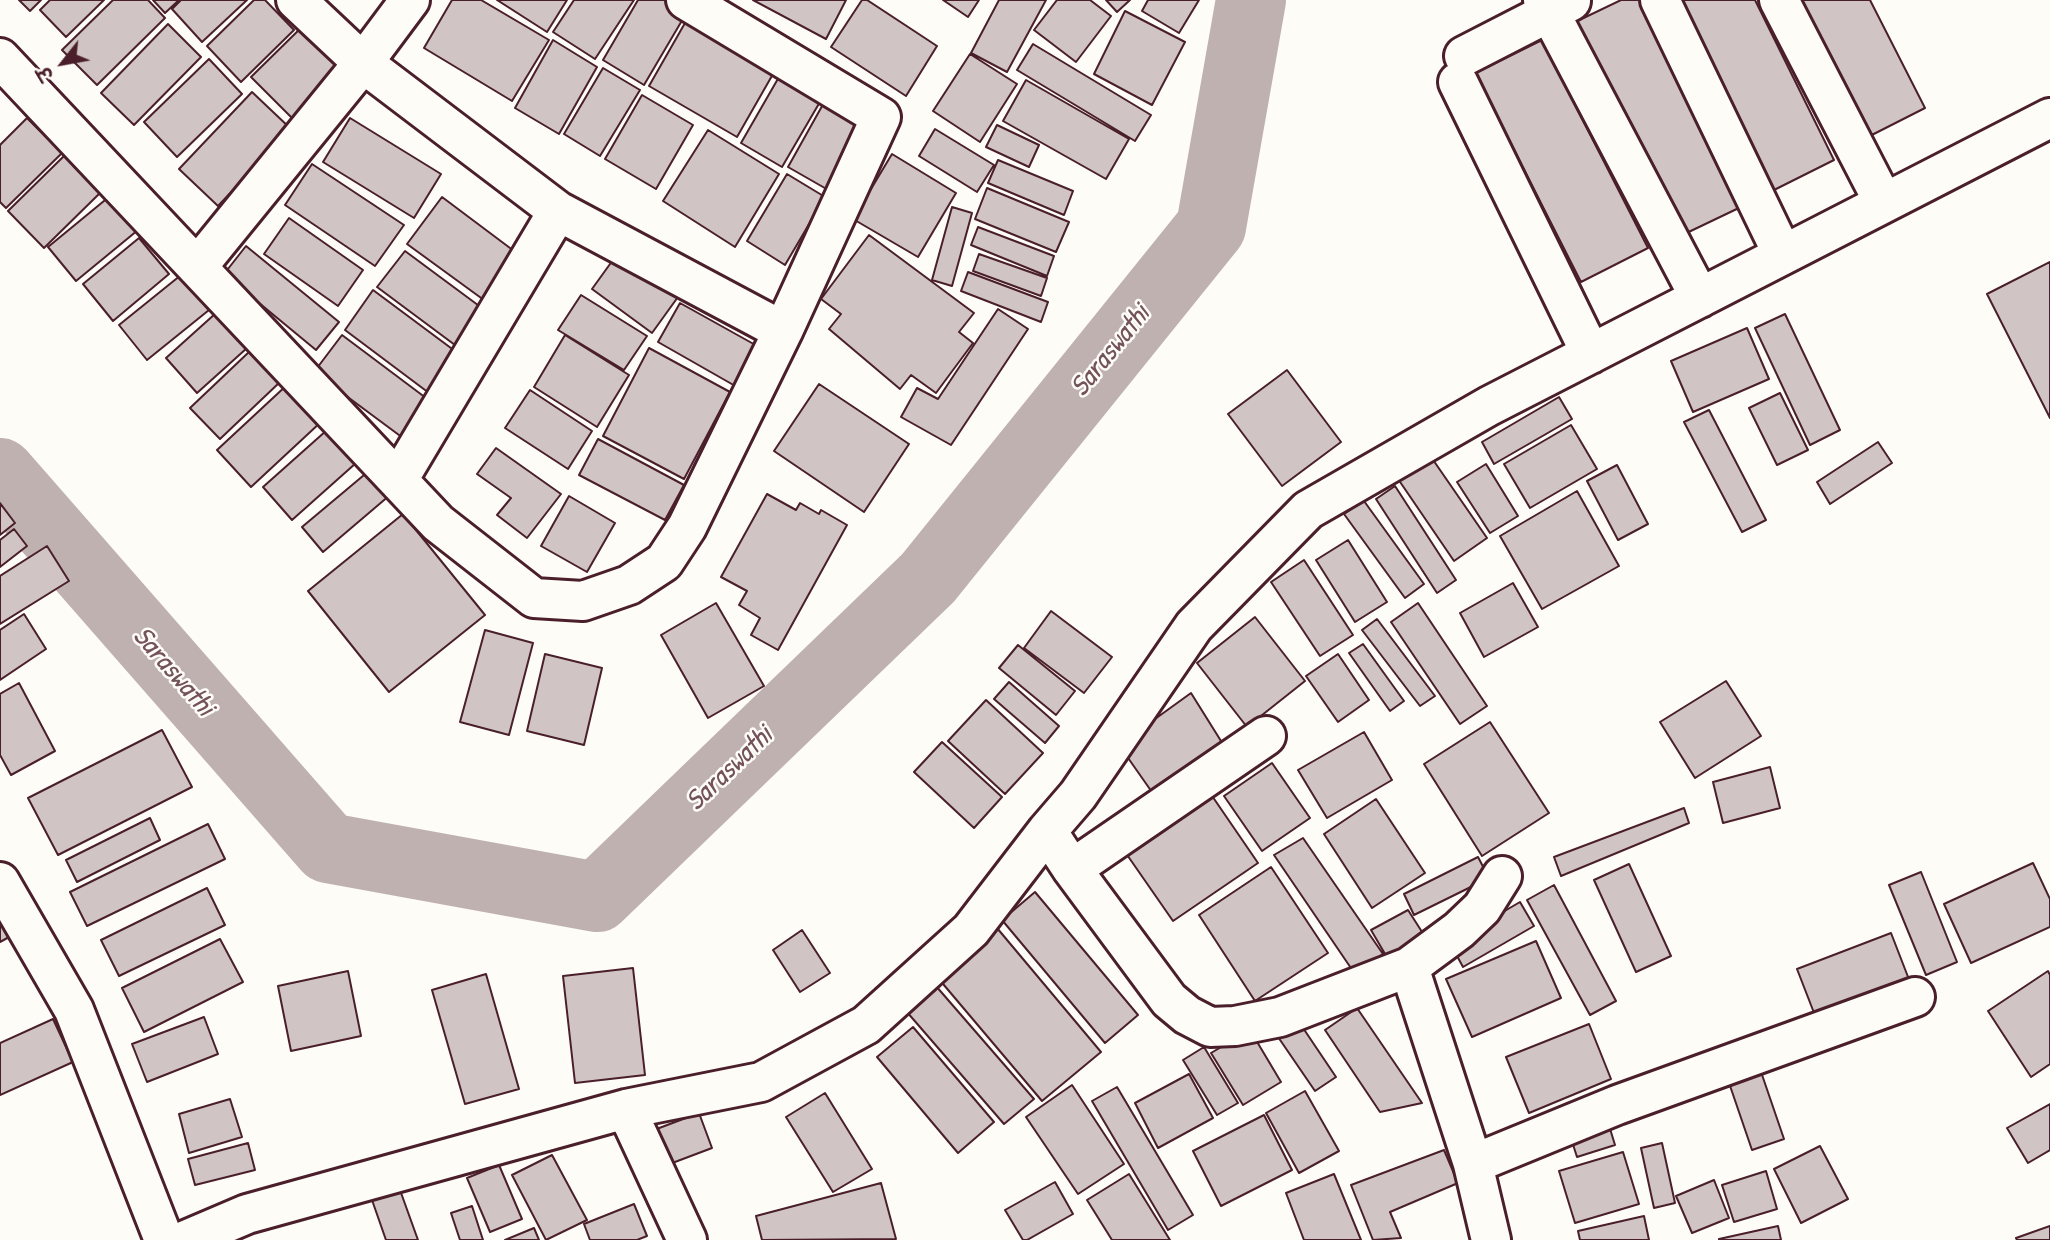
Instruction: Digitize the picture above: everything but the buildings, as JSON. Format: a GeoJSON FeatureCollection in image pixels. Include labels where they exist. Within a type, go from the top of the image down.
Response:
{"type":"FeatureCollection","features":[{"type":"Feature","properties":{"kind":"street"},"geometry":{"type":"LineString","coordinates":[[296,0],[363,63],[558,211],[783,331]]}},
{"type":"Feature","properties":{"kind":"street"},"geometry":{"type":"LineString","coordinates":[[197,267],[363,63],[410,0]]}},
{"type":"Feature","properties":{"kind":"street"},"geometry":{"type":"LineString","coordinates":[[1660,0],[1783,255]]}},
{"type":"Feature","properties":{"kind":"street"},"geometry":{"type":"LineString","coordinates":[[1779,0],[1884,203]]}},
{"type":"Feature","properties":{"kind":"street"},"geometry":{"type":"LineString","coordinates":[[0,58],[438,523],[534,598],[583,601],[629,585],[664,562],[687,527],[783,331],[881,117],[692,2]]}},
{"type":"Feature","properties":{"kind":"street"},"geometry":{"type":"LineString","coordinates":[[1591,354],[1461,69],[1555,4],[1700,298]]}},
{"type":"Feature","properties":{"kind":"street"},"geometry":{"type":"LineString","coordinates":[[186,1240],[249,1227],[626,1109],[761,1082],[866,1026],[971,930],[1078,794],[1194,626],[1308,510],[1489,406],[2050,118]]}},
{"type":"Feature","properties":{"kind":"street"},"geometry":{"type":"LineString","coordinates":[[398,480],[558,211]]}},
{"type":"Feature","properties":{"kind":"street"},"geometry":{"type":"LineString","coordinates":[[1072,869],[1266,736]]}},
{"type":"Feature","properties":{"kind":"street"},"geometry":{"type":"LineString","coordinates":[[1047,831],[1169,1000],[1187,1016],[1210,1027],[1235,1027],[1280,1017],[1409,967],[1467,923],[1482,908],[1502,876]]}},
{"type":"Feature","properties":{"kind":"street"},"geometry":{"type":"LineString","coordinates":[[0,882],[74,1010],[164,1240]]}},
{"type":"Feature","properties":{"kind":"street"},"geometry":{"type":"LineString","coordinates":[[1409,967],[1473,1164],[1491,1240]]}},
{"type":"Feature","properties":{"kind":"street"},"geometry":{"type":"LineString","coordinates":[[1473,1164],[1617,1105],[1915,997]]}},
{"type":"Feature","properties":{"kind":"street"},"geometry":{"type":"LineString","coordinates":[[626,1109],[687,1240]]}},
{"type":"Feature","properties":{"kind":"waterway","name":"Saraswathi"},"geometry":{"type":"LineString","coordinates":[[0,473],[328,848],[597,897],[928,578],[1211,227],[1251,0]]}}]}
